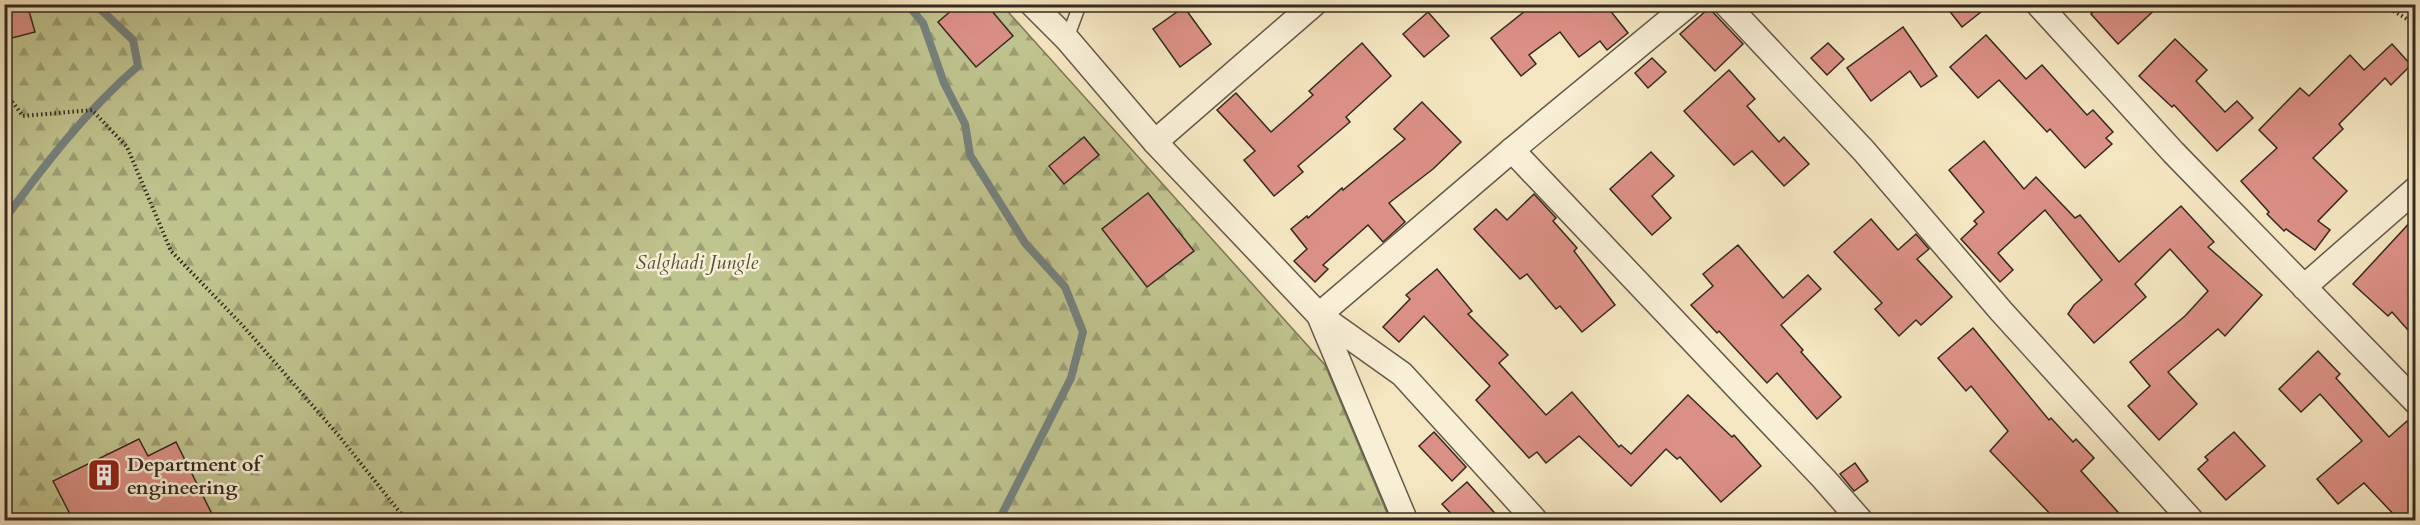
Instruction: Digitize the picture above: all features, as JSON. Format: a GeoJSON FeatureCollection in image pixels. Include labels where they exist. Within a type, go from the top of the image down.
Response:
{"type":"FeatureCollection","features":[{"type":"Feature","properties":{"kind":"street"},"geometry":{"type":"LineString","coordinates":[[1032,4],[1067,39],[1155,142],[1319,315],[1402,374],[1535,520]]}},
{"type":"Feature","properties":{"kind":"street"},"geometry":{"type":"LineString","coordinates":[[1155,142],[1314,4]]}},
{"type":"Feature","properties":{"kind":"street"},"geometry":{"type":"LineString","coordinates":[[1319,315],[1512,150],[1689,4]]}},
{"type":"Feature","properties":{"kind":"street"},"geometry":{"type":"LineString","coordinates":[[1726,4],[1864,151],[2001,311],[2191,520]]}},
{"type":"Feature","properties":{"kind":"street"},"geometry":{"type":"LineString","coordinates":[[2038,4],[2174,152],[2415,402]]}},
{"type":"Feature","properties":{"kind":"street"},"geometry":{"type":"LineString","coordinates":[[1512,150],[1824,479],[1860,520]]}},
{"type":"Feature","properties":{"kind":"street"},"geometry":{"type":"LineString","coordinates":[[2304,287],[2415,189]]}},
{"type":"Feature","properties":{"kind":"street"},"geometry":{"type":"LineString","coordinates":[[1319,315],[1405,520]]}},
{"type":"Feature","properties":{"kind":"lane"},"geometry":{"type":"LineString","coordinates":[[1067,39],[1080,4]]}},
{"type":"Feature","properties":{"kind":"path"},"geometry":{"type":"LineString","coordinates":[[2382,4],[2407,20],[2415,29]]}},
{"type":"Feature","properties":{"kind":"path"},"geometry":{"type":"LineString","coordinates":[[4,91],[24,116],[92,110],[127,147],[171,251],[244,327],[307,399],[406,520]]}},
{"type":"Feature","properties":{"kind":"green space","name":"Salghadi Jungle"},"geometry":{"type":"Polygon","coordinates":[[[901,4],[905,10],[915,5],[1002,5],[1325,365],[1390,520],[5,520],[4,5],[901,4]]]}},
{"type":"Feature","properties":{"kind":"building"},"geometry":{"type":"Polygon","coordinates":[[[4,4],[27,4],[35,32],[4,40],[4,4]]]}},
{"type":"Feature","properties":{"kind":"building"},"geometry":{"type":"Polygon","coordinates":[[[959,4],[986,4],[1013,36],[976,67],[938,22],[959,4]]]}},
{"type":"Feature","properties":{"kind":"building"},"geometry":{"type":"Polygon","coordinates":[[[1534,4],[1605,4],[1628,33],[1607,50],[1600,41],[1579,57],[1560,32],[1529,55],[1536,64],[1521,76],[1491,38],[1534,4]]]}},
{"type":"Feature","properties":{"kind":"building"},"geometry":{"type":"Polygon","coordinates":[[[1944,4],[1991,4],[1962,27],[1944,4]]]}},
{"type":"Feature","properties":{"kind":"building"},"geometry":{"type":"Polygon","coordinates":[[[2101,4],[2161,4],[2118,44],[2091,14],[2101,4]]]}},
{"type":"Feature","properties":{"kind":"building"},"geometry":{"type":"Polygon","coordinates":[[[1184,7],[1211,44],[1180,67],[1153,29],[1184,7]]]}},
{"type":"Feature","properties":{"kind":"building"},"geometry":{"type":"Polygon","coordinates":[[[1709,8],[1743,44],[1715,71],[1680,34],[1709,8]]]}},
{"type":"Feature","properties":{"kind":"building"},"geometry":{"type":"Polygon","coordinates":[[[1428,12],[1449,36],[1424,57],[1403,34],[1428,12]]]}},
{"type":"Feature","properties":{"kind":"building"},"geometry":{"type":"Polygon","coordinates":[[[1903,27],[1937,76],[1921,87],[1910,71],[1871,101],[1847,68],[1903,27]]]}},
{"type":"Feature","properties":{"kind":"building"},"geometry":{"type":"Polygon","coordinates":[[[1986,35],[2026,79],[2042,65],[2087,115],[2093,110],[2113,132],[2106,138],[2112,144],[2085,168],[2050,129],[2047,132],[1999,80],[1978,98],[1950,67],[1986,35]]]}},
{"type":"Feature","properties":{"kind":"building"},"geometry":{"type":"Polygon","coordinates":[[[2175,39],[2207,70],[2196,81],[2225,112],[2237,101],[2253,118],[2217,151],[2174,105],[2172,107],[2139,76],[2175,39]]]}},
{"type":"Feature","properties":{"kind":"building"},"geometry":{"type":"Polygon","coordinates":[[[1362,43],[1391,76],[1346,117],[1350,122],[1298,166],[1303,172],[1274,196],[1244,160],[1255,151],[1217,110],[1236,93],[1271,132],[1313,95],[1309,91],[1362,43]]]}},
{"type":"Feature","properties":{"kind":"building"},"geometry":{"type":"Polygon","coordinates":[[[1828,43],[1844,59],[1827,75],[1811,58],[1828,43]]]}},
{"type":"Feature","properties":{"kind":"building"},"geometry":{"type":"Polygon","coordinates":[[[2392,44],[2411,65],[2391,85],[2385,78],[2339,124],[2343,129],[2313,158],[2347,191],[2318,221],[2330,230],[2315,250],[2286,229],[2284,231],[2267,214],[2269,212],[2241,181],[2277,148],[2259,130],[2300,88],[2309,96],[2350,55],[2364,70],[2392,44]]]}},
{"type":"Feature","properties":{"kind":"building"},"geometry":{"type":"Polygon","coordinates":[[[1652,58],[1666,72],[1648,88],[1635,73],[1652,58]]]}},
{"type":"Feature","properties":{"kind":"building"},"geometry":{"type":"Polygon","coordinates":[[[1729,70],[1755,99],[1747,106],[1779,142],[1784,137],[1809,164],[1784,186],[1752,151],[1734,165],[1684,111],[1729,70]]]}},
{"type":"Feature","properties":{"kind":"building"},"geometry":{"type":"Polygon","coordinates":[[[1422,102],[1461,142],[1433,169],[1389,203],[1405,222],[1383,242],[1368,225],[1323,265],[1328,269],[1315,282],[1294,261],[1307,249],[1291,229],[1307,216],[1308,218],[1405,139],[1394,129],[1422,102]]]}},
{"type":"Feature","properties":{"kind":"building"},"geometry":{"type":"Polygon","coordinates":[[[1084,137],[1099,155],[1064,184],[1049,166],[1084,137]]]}},
{"type":"Feature","properties":{"kind":"building"},"geometry":{"type":"Polygon","coordinates":[[[1984,141],[2024,189],[2036,177],[2075,218],[2080,215],[2119,262],[2181,206],[2214,242],[2208,247],[2262,295],[2225,336],[2218,329],[2168,372],[2197,404],[2159,440],[2128,406],[2150,386],[2130,362],[2185,316],[2208,291],[2170,249],[2135,284],[2146,297],[2094,343],[2068,314],[2074,305],[2102,280],[2045,210],[1998,253],[2013,270],[2000,282],[1961,239],[1977,224],[1974,221],[1984,212],[1949,170],[1984,141]]]}},
{"type":"Feature","properties":{"kind":"building"},"geometry":{"type":"Polygon","coordinates":[[[1651,152],[1674,176],[1652,196],[1671,218],[1652,235],[1610,189],[1651,152]]]}},
{"type":"Feature","properties":{"kind":"building"},"geometry":{"type":"Polygon","coordinates":[[[1148,193],[1194,251],[1147,287],[1102,229],[1148,193]]]}},
{"type":"Feature","properties":{"kind":"building"},"geometry":{"type":"Polygon","coordinates":[[[1534,194],[1556,218],[1553,221],[1577,248],[1574,251],[1615,305],[1582,332],[1560,306],[1556,309],[1527,274],[1520,279],[1474,229],[1496,209],[1507,220],[1534,194]]]}},
{"type":"Feature","properties":{"kind":"building"},"geometry":{"type":"Polygon","coordinates":[[[2415,217],[2415,338],[2392,312],[2388,316],[2353,284],[2415,217]]]}},
{"type":"Feature","properties":{"kind":"building"},"geometry":{"type":"Polygon","coordinates":[[[1871,219],[1898,250],[1916,234],[1929,249],[1917,259],[1952,297],[1921,325],[1916,320],[1899,336],[1875,309],[1882,303],[1834,252],[1871,219]]]}},
{"type":"Feature","properties":{"kind":"building"},"geometry":{"type":"Polygon","coordinates":[[[1738,245],[1783,298],[1808,275],[1821,289],[1781,325],[1803,350],[1801,352],[1841,397],[1817,419],[1777,373],[1767,383],[1719,331],[1717,333],[1691,305],[1713,286],[1703,274],[1738,245]]]}},
{"type":"Feature","properties":{"kind":"building"},"geometry":{"type":"Polygon","coordinates":[[[1437,269],[1472,311],[1468,314],[1508,355],[1499,363],[1546,415],[1572,392],[1619,447],[1621,445],[1631,454],[1688,395],[1732,437],[1734,435],[1761,466],[1721,502],[1680,457],[1677,459],[1666,449],[1631,486],[1579,436],[1546,463],[1537,452],[1529,458],[1476,400],[1490,386],[1424,316],[1399,342],[1383,327],[1410,299],[1406,295],[1437,269]]]}},
{"type":"Feature","properties":{"kind":"building"},"geometry":{"type":"Polygon","coordinates":[[[1973,328],[2049,420],[2051,418],[2073,442],[2076,439],[2094,458],[2081,471],[2125,520],[2056,520],[1990,451],[2008,431],[1971,386],[1966,391],[1938,358],[1973,328]]]}},
{"type":"Feature","properties":{"kind":"building"},"geometry":{"type":"Polygon","coordinates":[[[2318,351],[2340,374],[2336,378],[2389,437],[2407,421],[2415,431],[2415,520],[2399,520],[2364,483],[2338,504],[2317,479],[2362,441],[2320,394],[2301,412],[2279,389],[2318,351]]]}},
{"type":"Feature","properties":{"kind":"building"},"geometry":{"type":"Polygon","coordinates":[[[1434,432],[1466,467],[1452,481],[1419,446],[1434,432]]]}},
{"type":"Feature","properties":{"kind":"building"},"geometry":{"type":"Polygon","coordinates":[[[2234,432],[2265,466],[2226,500],[2198,469],[2208,460],[2205,457],[2234,432]]]}},
{"type":"Feature","properties":{"kind":"building","name":"Department of engineering"},"geometry":{"type":"Polygon","coordinates":[[[139,439],[148,456],[176,442],[215,520],[73,520],[53,481],[139,439]]]}},
{"type":"Feature","properties":{"kind":"building"},"geometry":{"type":"Polygon","coordinates":[[[1855,463],[1868,481],[1854,491],[1840,474],[1855,463]]]}},
{"type":"Feature","properties":{"kind":"building"},"geometry":{"type":"Polygon","coordinates":[[[1467,482],[1501,520],[1457,520],[1442,504],[1467,482]]]}},
{"type":"Feature","properties":{"kind":"waterway"},"geometry":{"type":"LineString","coordinates":[[4,220],[67,139],[101,101],[138,66],[133,40],[95,4]]}},
{"type":"Feature","properties":{"kind":"waterway"},"geometry":{"type":"LineString","coordinates":[[907,4],[923,23],[944,83],[965,124],[970,155],[1025,243],[1065,287],[1083,332],[1071,378],[999,520]]}},
{"type":"Feature","properties":{"kind":"place","name":"Department of engineering"},"geometry":{"type":"Point","coordinates":[104,475]}}]}
